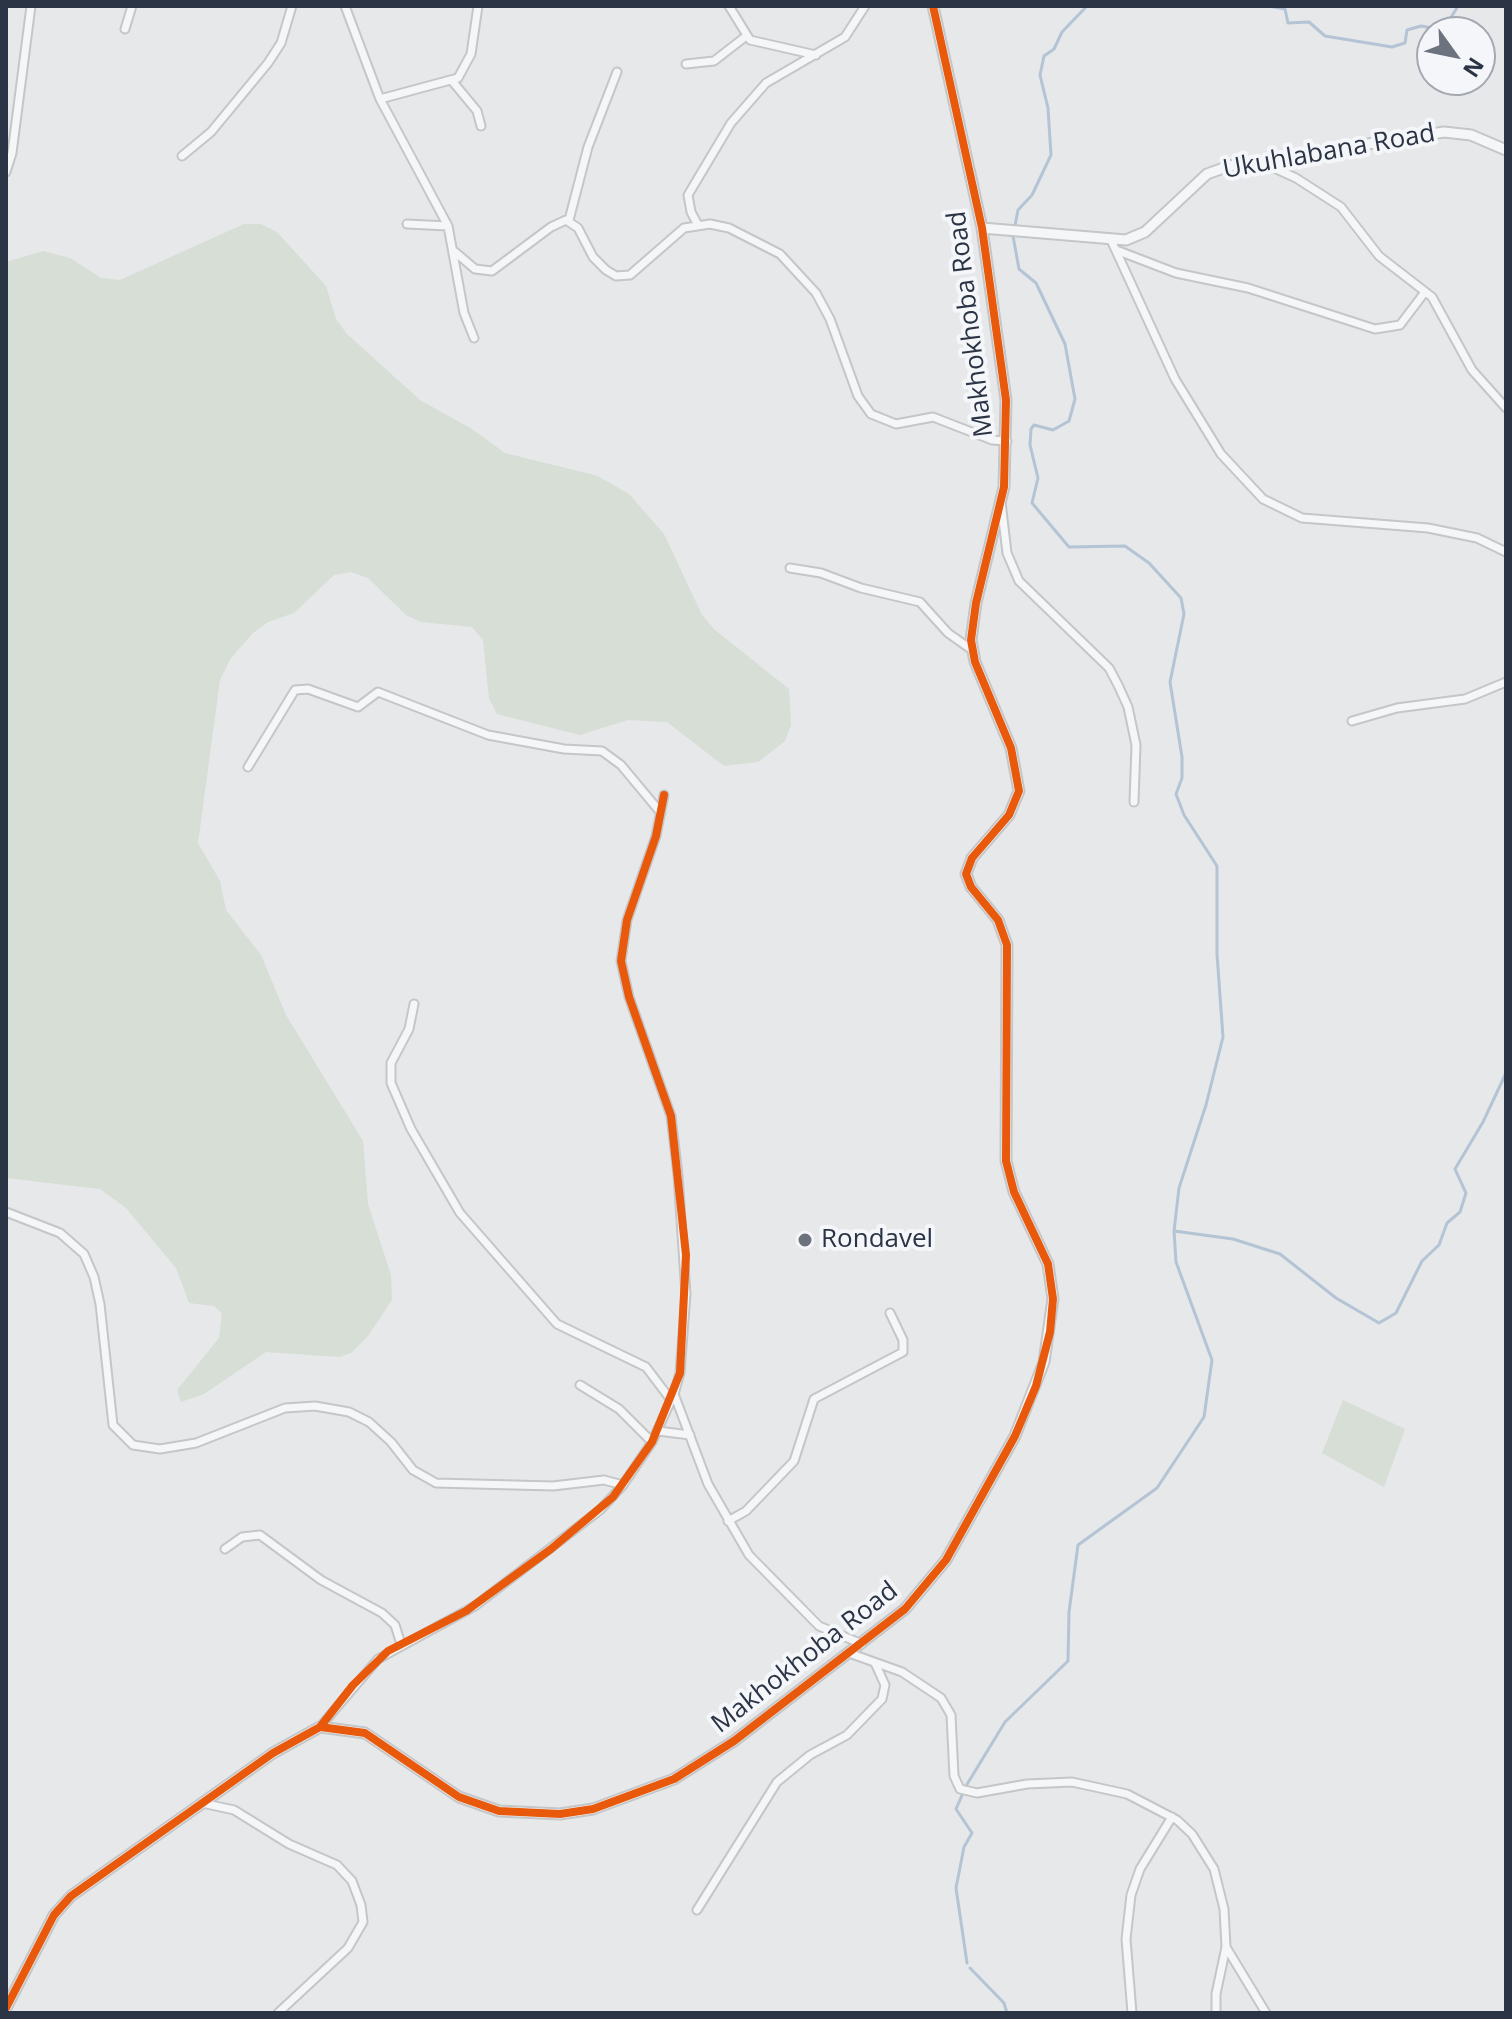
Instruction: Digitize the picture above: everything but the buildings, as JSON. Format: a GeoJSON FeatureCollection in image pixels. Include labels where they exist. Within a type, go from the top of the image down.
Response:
{"type":"FeatureCollection","features":[{"type":"Feature","properties":{"kind":"street"},"geometry":{"type":"LineString","coordinates":[[6,172],[12,153],[31,6]]}},
{"type":"Feature","properties":{"kind":"street"},"geometry":{"type":"LineString","coordinates":[[125,29],[132,6]]}},
{"type":"Feature","properties":{"kind":"street"},"geometry":{"type":"LineString","coordinates":[[182,156],[211,132],[268,63],[281,43],[292,6]]}},
{"type":"Feature","properties":{"kind":"street"},"geometry":{"type":"LineString","coordinates":[[345,6],[380,99],[448,226],[464,313],[474,338]]}},
{"type":"Feature","properties":{"kind":"street"},"geometry":{"type":"LineString","coordinates":[[380,99],[418,87],[453,82],[471,54],[478,6]]}},
{"type":"Feature","properties":{"kind":"street"},"geometry":{"type":"LineString","coordinates":[[729,6],[745,37],[816,55]]}},
{"type":"Feature","properties":{"kind":"street"},"geometry":{"type":"LineString","coordinates":[[698,225],[691,212],[688,195],[731,123],[766,83],[845,37],[865,6]]}},
{"type":"Feature","properties":{"kind":"street","name":"Makhokhoba Road"},"geometry":{"type":"LineString","coordinates":[[320,1727],[365,1733],[459,1797],[485,1808],[560,1814],[613,1804],[674,1779],[734,1741],[905,1609],[946,1560],[1015,1436],[1036,1386],[1050,1332],[1053,1299],[1048,1264],[1014,1192],[1006,1161],[1007,945],[998,920],[971,887],[966,874],[972,858],[1009,815],[1019,791],[1011,748],[972,650],[976,603],[1001,502],[1007,441],[1001,362],[982,228],[959,109],[933,6]]}},
{"type":"Feature","properties":{"kind":"street"},"geometry":{"type":"LineString","coordinates":[[686,64],[714,61],[745,37]]}},
{"type":"Feature","properties":{"kind":"street"},"geometry":{"type":"LineString","coordinates":[[569,220],[588,147],[617,72]]}},
{"type":"Feature","properties":{"kind":"street"},"geometry":{"type":"LineString","coordinates":[[453,82],[477,111],[481,126]]}},
{"type":"Feature","properties":{"kind":"street","name":"Ukuhlabana Road"},"geometry":{"type":"LineString","coordinates":[[982,228],[1126,240],[1145,232],[1207,174],[1259,161],[1444,132],[1471,135],[1506,150]]}},
{"type":"Feature","properties":{"kind":"street"},"geometry":{"type":"LineString","coordinates":[[1259,161],[1296,178],[1341,207],[1379,256],[1425,292],[1447,320],[1472,370],[1506,408]]}},
{"type":"Feature","properties":{"kind":"street"},"geometry":{"type":"LineString","coordinates":[[569,220],[578,228],[593,257],[616,276],[635,274],[677,233],[698,225],[720,226],[751,236],[792,264],[821,301],[858,396],[876,418],[896,424],[933,417],[992,440],[1007,441]]}},
{"type":"Feature","properties":{"kind":"street"},"geometry":{"type":"LineString","coordinates":[[455,252],[475,269],[492,271],[551,227],[569,220]]}},
{"type":"Feature","properties":{"kind":"street"},"geometry":{"type":"LineString","coordinates":[[407,224],[448,226]]}},
{"type":"Feature","properties":{"kind":"street"},"geometry":{"type":"LineString","coordinates":[[1111,240],[1183,392],[1221,454],[1263,499],[1302,518],[1428,528],[1477,538],[1506,552]]}},
{"type":"Feature","properties":{"kind":"street"},"geometry":{"type":"LineString","coordinates":[[1116,250],[1176,273],[1248,288],[1375,329],[1400,325],[1425,292]]}},
{"type":"Feature","properties":{"kind":"street"},"geometry":{"type":"LineString","coordinates":[[1001,502],[1007,553],[1019,581],[1109,668],[1118,685],[1132,722],[1136,745],[1134,802]]}},
{"type":"Feature","properties":{"kind":"street"},"geometry":{"type":"LineString","coordinates":[[790,568],[821,573],[861,588],[920,602],[948,633],[972,650]]}},
{"type":"Feature","properties":{"kind":"street"},"geometry":{"type":"LineString","coordinates":[[1352,721],[1397,708],[1465,699],[1506,682]]}},
{"type":"Feature","properties":{"kind":"street"},"geometry":{"type":"LineString","coordinates":[[248,767],[295,690],[304,688],[358,707],[378,692],[478,732],[564,749],[602,751],[621,765],[661,813]]}},
{"type":"Feature","properties":{"kind":"street"},"geometry":{"type":"LineString","coordinates":[[6,2008],[59,1908],[100,1873],[200,1803],[294,1739],[320,1727],[369,1666],[401,1644],[475,1606],[586,1521],[623,1485],[658,1431],[680,1373],[686,1294],[678,1175],[671,1116],[629,997],[621,961],[627,920],[656,836],[664,795]]}},
{"type":"Feature","properties":{"kind":"street"},"geometry":{"type":"LineString","coordinates":[[414,1004],[409,1029],[391,1063],[391,1083],[411,1129],[460,1213],[557,1324],[646,1367],[672,1397],[690,1435],[698,1462],[749,1555],[819,1626],[862,1644]]}},
{"type":"Feature","properties":{"kind":"street"},"geometry":{"type":"LineString","coordinates":[[6,1212],[50,1228],[70,1240],[84,1254],[94,1277],[100,1304],[113,1425],[133,1445],[160,1449],[196,1443],[285,1408],[315,1406],[349,1412],[369,1422],[391,1442],[413,1470],[436,1483],[553,1486],[604,1480],[623,1485]]}},
{"type":"Feature","properties":{"kind":"street"},"geometry":{"type":"LineString","coordinates":[[728,1521],[746,1511],[794,1461],[814,1399],[903,1352],[903,1340],[890,1313]]}},
{"type":"Feature","properties":{"kind":"street"},"geometry":{"type":"LineString","coordinates":[[580,1385],[619,1409],[652,1442]]}},
{"type":"Feature","properties":{"kind":"street"},"geometry":{"type":"LineString","coordinates":[[658,1431],[690,1435]]}},
{"type":"Feature","properties":{"kind":"street"},"geometry":{"type":"LineString","coordinates":[[225,1549],[242,1537],[260,1535],[321,1580],[382,1613],[395,1625],[401,1644]]}},
{"type":"Feature","properties":{"kind":"street"},"geometry":{"type":"LineString","coordinates":[[849,1653],[915,1678],[941,1698],[951,1715],[954,1776],[964,1790],[1072,1782],[1127,1794],[1172,1817],[1192,1834],[1214,1869],[1224,1909],[1226,1947],[1216,1994],[1216,2013]]}},
{"type":"Feature","properties":{"kind":"street"},"geometry":{"type":"LineString","coordinates":[[697,1910],[777,1782],[810,1755],[847,1735],[875,1708],[885,1685],[875,1663]]}},
{"type":"Feature","properties":{"kind":"street"},"geometry":{"type":"LineString","coordinates":[[200,1803],[234,1810],[289,1844],[337,1865],[352,1881],[361,1905],[363,1922],[348,1948],[278,2013]]}},
{"type":"Feature","properties":{"kind":"street"},"geometry":{"type":"LineString","coordinates":[[1132,2013],[1126,1939],[1131,1895],[1140,1869],[1172,1817]]}},
{"type":"Feature","properties":{"kind":"street"},"geometry":{"type":"LineString","coordinates":[[1226,1947],[1266,2013]]}},
{"type":"Feature","properties":{"kind":"shaded area"},"geometry":{"type":"Polygon","coordinates":[[[244,224],[261,224],[277,232],[326,286],[336,319],[347,334],[420,400],[472,429],[505,453],[598,476],[629,494],[664,534],[702,615],[715,630],[789,689],[791,725],[785,741],[758,762],[724,766],[667,722],[628,720],[580,735],[497,714],[489,698],[483,640],[472,627],[421,622],[406,615],[368,578],[351,572],[334,575],[294,613],[268,622],[253,633],[231,658],[220,680],[198,843],[220,881],[226,910],[261,955],[286,1015],[363,1141],[368,1204],[391,1275],[392,1300],[368,1336],[351,1353],[340,1357],[266,1352],[204,1394],[181,1402],[177,1390],[219,1338],[222,1313],[214,1306],[189,1303],[176,1268],[126,1208],[100,1189],[6,1178],[6,262],[43,251],[70,258],[101,278],[120,280],[244,224]]]}},
{"type":"Feature","properties":{"kind":"shaded area"},"geometry":{"type":"Polygon","coordinates":[[[1343,1400],[1405,1429],[1384,1487],[1322,1453],[1343,1400]]]}},
{"type":"Feature","properties":{"kind":"waterway"},"geometry":{"type":"LineString","coordinates":[[967,1963],[956,1888],[964,1847],[972,1833],[956,1809],[966,1786],[1005,1722],[1068,1661],[1069,1612],[1078,1545],[1157,1488],[1204,1417],[1212,1360],[1176,1262],[1174,1231],[1179,1188],[1206,1105],[1223,1037],[1217,954],[1217,866],[1184,815],[1176,794],[1182,778],[1182,757],[1170,682],[1184,614],[1181,598],[1149,563],[1125,546],[1069,547],[1032,503],[1038,478],[1030,445],[1031,429],[1034,425],[1053,430],[1069,421],[1075,399],[1065,344],[1036,283],[1019,269],[1013,236],[1018,210],[1032,195],[1051,155],[1048,108],[1040,75],[1044,56],[1054,49],[1062,32],[1087,6]]}},
{"type":"Feature","properties":{"kind":"waterway"},"geometry":{"type":"LineString","coordinates":[[1269,6],[1285,9],[1288,23],[1309,22],[1325,36],[1392,47],[1405,43],[1407,30],[1421,26],[1432,28],[1450,19],[1458,6]]}},
{"type":"Feature","properties":{"kind":"waterway"},"geometry":{"type":"LineString","coordinates":[[1174,1231],[1233,1239],[1280,1254],[1336,1298],[1379,1323],[1396,1313],[1422,1261],[1439,1245],[1447,1223],[1460,1212],[1466,1193],[1455,1169],[1483,1122],[1506,1073]]}},
{"type":"Feature","properties":{"kind":"waterway"},"geometry":{"type":"LineString","coordinates":[[970,1968],[1004,2003],[1007,2013]]}},
{"type":"Feature","properties":{"kind":"cycle path"},"geometry":{"type":"LineString","coordinates":[[320,1727],[365,1733],[459,1797],[499,1811],[560,1814],[593,1809],[674,1779],[734,1741],[905,1609],[946,1560],[1015,1436],[1036,1386],[1050,1332],[1053,1299],[1048,1264],[1014,1192],[1006,1161],[1007,945],[998,920],[971,887],[966,874],[972,858],[1009,815],[1019,791],[1011,748],[975,662],[971,640],[976,603],[1004,487],[1006,400],[982,228],[933,6]]}},
{"type":"Feature","properties":{"kind":"cycle path"},"geometry":{"type":"LineString","coordinates":[[6,2008],[54,1915],[71,1896],[273,1753],[320,1727],[353,1685],[388,1651],[466,1611],[551,1549],[613,1497],[652,1442],[680,1373],[686,1255],[671,1116],[629,997],[621,961],[627,920],[656,836],[664,795]]}},
{"type":"Feature","properties":{"kind":"place","name":"Rondavel"},"geometry":{"type":"Point","coordinates":[805,1240]}}]}
